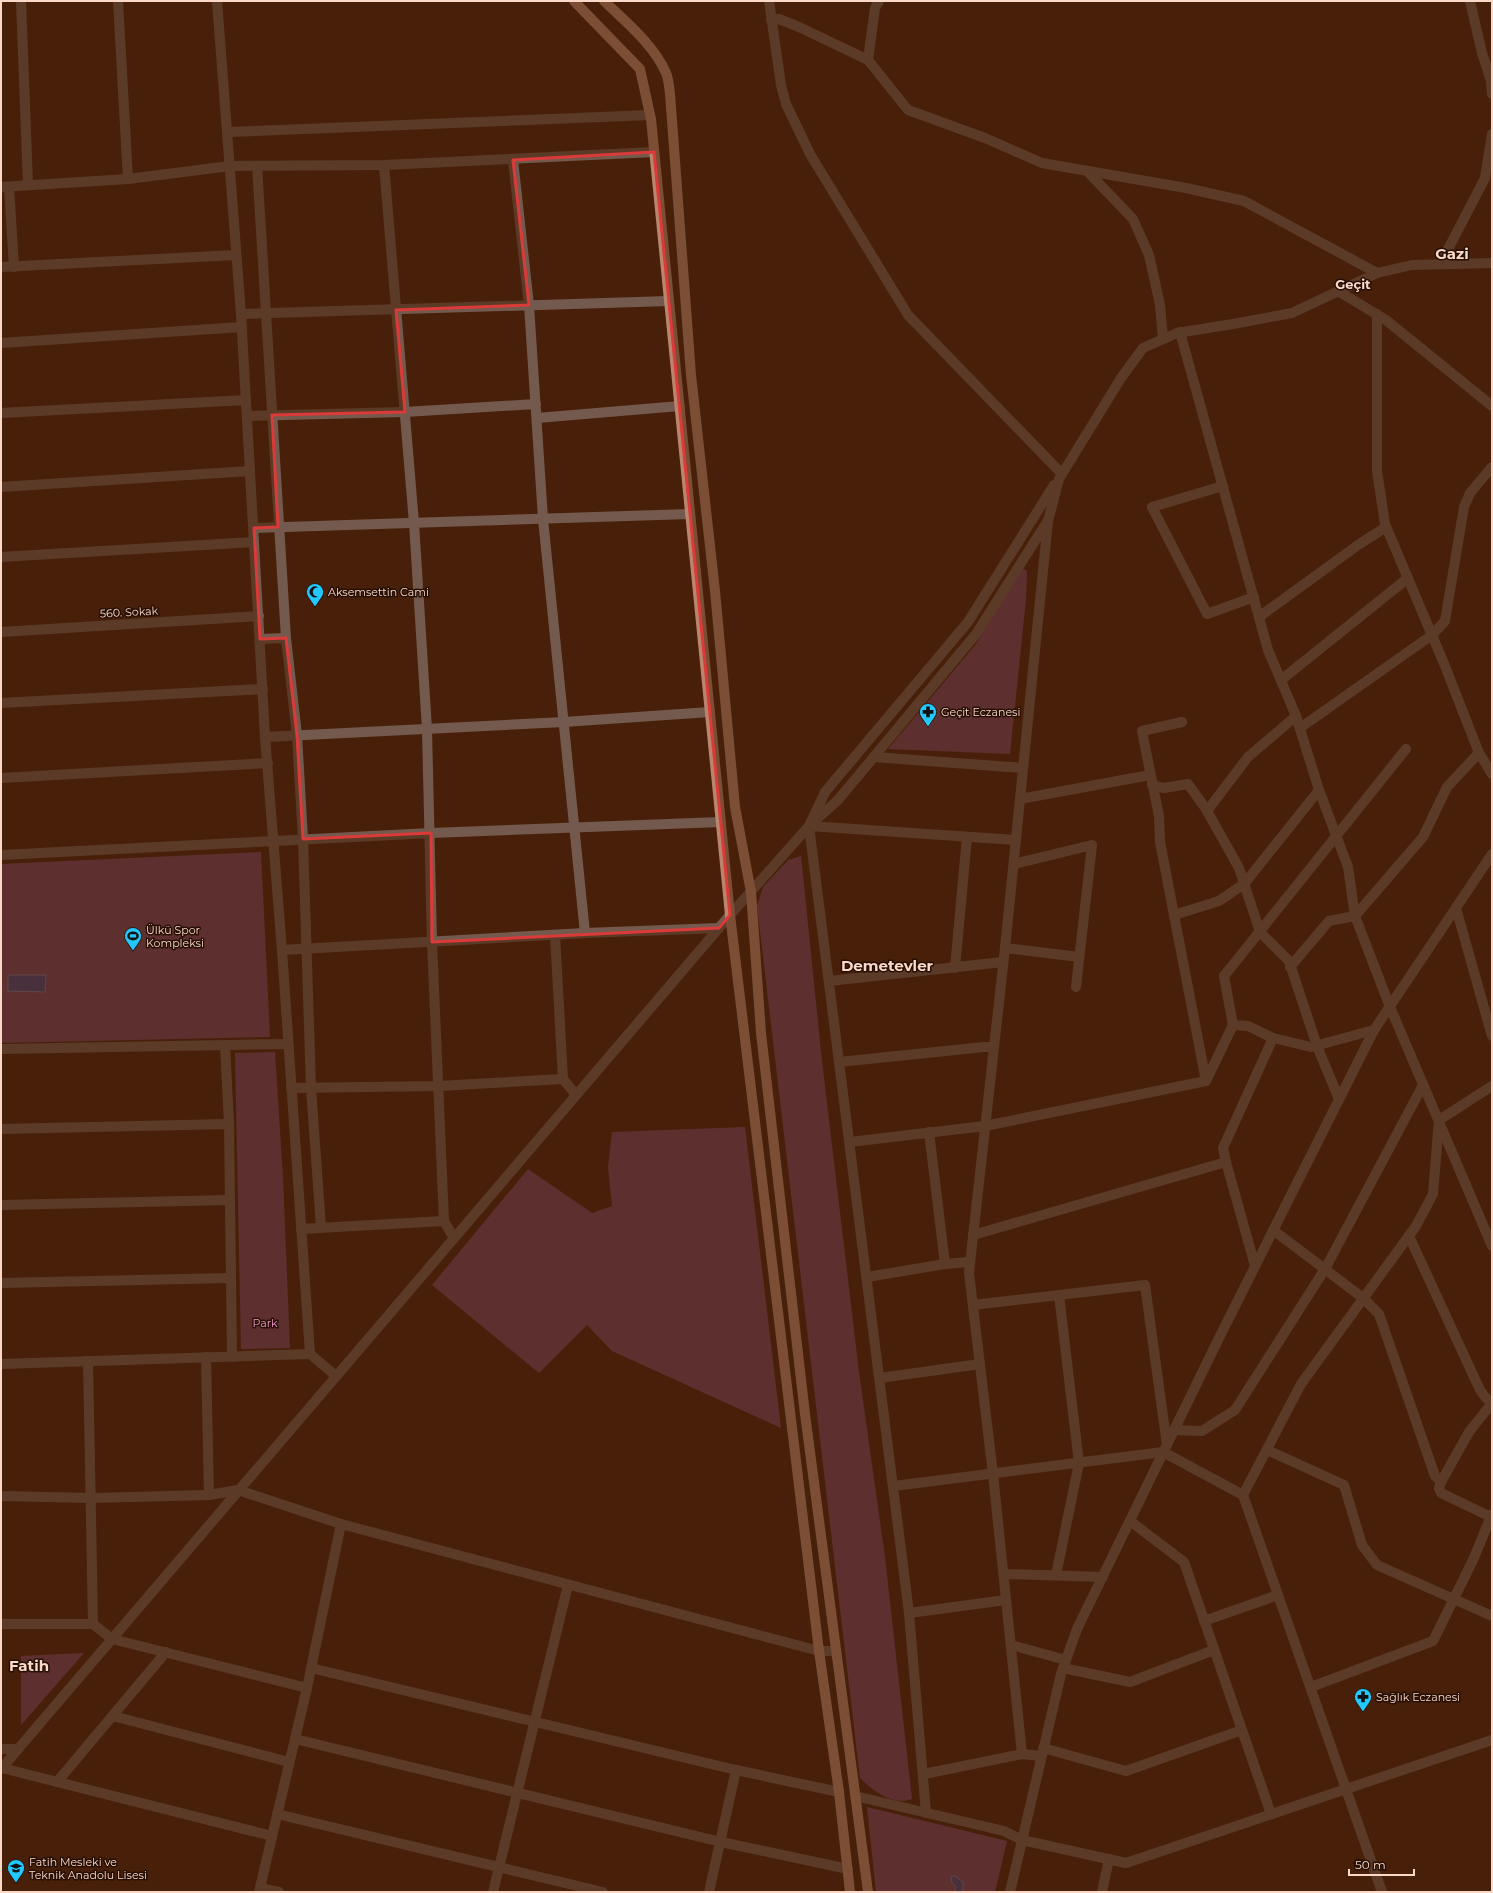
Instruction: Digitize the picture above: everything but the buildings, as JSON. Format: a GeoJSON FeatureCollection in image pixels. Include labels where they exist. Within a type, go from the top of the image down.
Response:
{"type":"FeatureCollection","features":[{"type":"Feature","properties":{"kind":"main road"},"geometry":{"type":"LineString","coordinates":[[574,1],[640,69],[650,115],[730,915],[819,1651],[839,1792],[850,1892]]}},
{"type":"Feature","properties":{"kind":"main road"},"geometry":{"type":"LineString","coordinates":[[604,1],[634,29],[659,59],[667,75],[670,94],[691,375],[715,591],[735,807],[750,892],[761,1033],[805,1414],[868,1892]]}},
{"type":"Feature","properties":{"kind":"street"},"geometry":{"type":"LineString","coordinates":[[21,1],[28,185]]}},
{"type":"Feature","properties":{"kind":"street"},"geometry":{"type":"LineString","coordinates":[[118,1],[128,179]]}},
{"type":"Feature","properties":{"kind":"street"},"geometry":{"type":"LineString","coordinates":[[217,1],[229,132],[254,528],[265,736],[282,950],[310,1354]]}},
{"type":"Feature","properties":{"kind":"street"},"geometry":{"type":"LineString","coordinates":[[769,1],[781,85],[786,104],[796,127],[819,169],[908,315],[1060,476]]}},
{"type":"Feature","properties":{"kind":"street"},"geometry":{"type":"LineString","coordinates":[[868,60],[875,8],[878,1]]}},
{"type":"Feature","properties":{"kind":"street"},"geometry":{"type":"LineString","coordinates":[[1470,1],[1482,53],[1491,81],[1492,94]]}},
{"type":"Feature","properties":{"kind":"street"},"geometry":{"type":"LineString","coordinates":[[771,20],[779,19],[868,60],[908,110],[985,138],[1042,163],[1186,188],[1244,201],[1377,273]]}},
{"type":"Feature","properties":{"kind":"street"},"geometry":{"type":"LineString","coordinates":[[229,132],[650,115]]}},
{"type":"Feature","properties":{"kind":"street"},"geometry":{"type":"LineString","coordinates":[[1444,264],[1446,253],[1485,178],[1492,134]]}},
{"type":"Feature","properties":{"kind":"street"},"geometry":{"type":"LineString","coordinates":[[14,267],[5,187],[128,179],[230,166],[384,165],[513,160],[654,152]]}},
{"type":"Feature","properties":{"kind":"street"},"geometry":{"type":"LineString","coordinates":[[513,160],[529,305],[543,519],[585,933]]}},
{"type":"Feature","properties":{"kind":"street"},"geometry":{"type":"LineString","coordinates":[[384,165],[414,523],[427,729],[431,834],[432,942],[444,1221],[454,1238]]}},
{"type":"Feature","properties":{"kind":"street"},"geometry":{"type":"LineString","coordinates":[[257,166],[278,527],[286,638],[297,735],[303,839],[311,1088],[321,1228]]}},
{"type":"Feature","properties":{"kind":"street"},"geometry":{"type":"LineString","coordinates":[[1087,171],[1133,219],[1149,255],[1160,305],[1163,339]]}},
{"type":"Feature","properties":{"kind":"street"},"geometry":{"type":"LineString","coordinates":[[1,267],[236,255]]}},
{"type":"Feature","properties":{"kind":"street"},"geometry":{"type":"LineString","coordinates":[[926,1813],[924,1774],[909,1613],[894,1486],[809,826],[825,792],[968,622],[1121,378],[1143,348],[1180,332],[1292,313],[1377,273],[1412,265],[1492,264]]}},
{"type":"Feature","properties":{"kind":"street"},"geometry":{"type":"LineString","coordinates":[[1338,291],[1386,320],[1492,406]]}},
{"type":"Feature","properties":{"kind":"street"},"geometry":{"type":"LineString","coordinates":[[241,314],[669,301]]}},
{"type":"Feature","properties":{"kind":"street"},"geometry":{"type":"LineString","coordinates":[[1377,314],[1377,471],[1386,527],[1432,634],[1479,753],[1492,774]]}},
{"type":"Feature","properties":{"kind":"street"},"geometry":{"type":"LineString","coordinates":[[1,343],[242,327]]}},
{"type":"Feature","properties":{"kind":"street"},"geometry":{"type":"LineString","coordinates":[[1180,332],[1268,650],[1296,716],[1319,790],[1348,867],[1355,916],[1390,1008],[1492,1246]]}},
{"type":"Feature","properties":{"kind":"street"},"geometry":{"type":"LineString","coordinates":[[1,413],[246,400]]}},
{"type":"Feature","properties":{"kind":"street"},"geometry":{"type":"LineString","coordinates":[[247,416],[405,412],[536,404]]}},
{"type":"Feature","properties":{"kind":"street"},"geometry":{"type":"LineString","coordinates":[[537,418],[680,406]]}},
{"type":"Feature","properties":{"kind":"street"},"geometry":{"type":"LineString","coordinates":[[1300,728],[1432,634],[1445,621],[1464,506],[1470,493],[1492,467]]}},
{"type":"Feature","properties":{"kind":"street"},"geometry":{"type":"LineString","coordinates":[[1,486],[250,471]]}},
{"type":"Feature","properties":{"kind":"street"},"geometry":{"type":"LineString","coordinates":[[1022,1754],[993,1474],[969,1273],[1014,864],[1048,521],[1060,476]]}},
{"type":"Feature","properties":{"kind":"street"},"geometry":{"type":"LineString","coordinates":[[1223,486],[1152,508],[1206,614],[1254,597]]}},
{"type":"Feature","properties":{"kind":"street"},"geometry":{"type":"LineString","coordinates":[[254,528],[690,514]]}},
{"type":"Feature","properties":{"kind":"street"},"geometry":{"type":"LineString","coordinates":[[272,1836],[1,1769],[730,915],[809,826],[838,800],[976,634],[1048,521]]}},
{"type":"Feature","properties":{"kind":"street"},"geometry":{"type":"LineString","coordinates":[[1259,617],[1358,545],[1386,527]]}},
{"type":"Feature","properties":{"kind":"street"},"geometry":{"type":"LineString","coordinates":[[1,557],[254,542]]}},
{"type":"Feature","properties":{"kind":"street"},"geometry":{"type":"LineString","coordinates":[[1281,680],[1408,578]]}},
{"type":"Feature","properties":{"kind":"street","name":"560. Sokak"},"geometry":{"type":"LineString","coordinates":[[1,632],[259,616]]}},
{"type":"Feature","properties":{"kind":"street"},"geometry":{"type":"LineString","coordinates":[[260,639],[286,638]]}},
{"type":"Feature","properties":{"kind":"street"},"geometry":{"type":"LineString","coordinates":[[1,703],[263,689]]}},
{"type":"Feature","properties":{"kind":"street"},"geometry":{"type":"LineString","coordinates":[[265,736],[564,722],[710,712]]}},
{"type":"Feature","properties":{"kind":"street"},"geometry":{"type":"LineString","coordinates":[[1207,811],[1248,757],[1296,716]]}},
{"type":"Feature","properties":{"kind":"street"},"geometry":{"type":"LineString","coordinates":[[1182,722],[1142,731],[1159,816],[1160,842],[1206,1081]]}},
{"type":"Feature","properties":{"kind":"street"},"geometry":{"type":"LineString","coordinates":[[1206,1081],[1233,1025],[1224,976],[1406,749]]}},
{"type":"Feature","properties":{"kind":"street"},"geometry":{"type":"LineString","coordinates":[[1290,967],[1329,921],[1355,916],[1423,837],[1447,787],[1479,753]]}},
{"type":"Feature","properties":{"kind":"street"},"geometry":{"type":"LineString","coordinates":[[874,757],[1023,768]]}},
{"type":"Feature","properties":{"kind":"street"},"geometry":{"type":"LineString","coordinates":[[1,778],[268,763]]}},
{"type":"Feature","properties":{"kind":"street"},"geometry":{"type":"LineString","coordinates":[[1020,799],[1151,780],[1164,788],[1188,784],[1207,811],[1239,868],[1260,932],[1289,961],[1317,1046],[1339,1099]]}},
{"type":"Feature","properties":{"kind":"street"},"geometry":{"type":"LineString","coordinates":[[1174,915],[1219,900],[1244,884],[1319,790]]}},
{"type":"Feature","properties":{"kind":"street"},"geometry":{"type":"LineString","coordinates":[[1,855],[303,839],[721,822]]}},
{"type":"Feature","properties":{"kind":"street"},"geometry":{"type":"LineString","coordinates":[[809,826],[1016,840]]}},
{"type":"Feature","properties":{"kind":"street"},"geometry":{"type":"LineString","coordinates":[[956,968],[967,837]]}},
{"type":"Feature","properties":{"kind":"street"},"geometry":{"type":"LineString","coordinates":[[1014,864],[1092,844],[1076,987]]}},
{"type":"Feature","properties":{"kind":"street"},"geometry":{"type":"LineString","coordinates":[[1010,1892],[1064,1664],[1077,1629],[1255,1266],[1374,1030],[1491,857]]}},
{"type":"Feature","properties":{"kind":"street"},"geometry":{"type":"LineString","coordinates":[[1456,908],[1492,1036]]}},
{"type":"Feature","properties":{"kind":"street"},"geometry":{"type":"LineString","coordinates":[[282,950],[585,933],[719,928]]}},
{"type":"Feature","properties":{"kind":"street"},"geometry":{"type":"LineString","coordinates":[[555,935],[563,1079],[576,1095]]}},
{"type":"Feature","properties":{"kind":"street"},"geometry":{"type":"LineString","coordinates":[[1005,948],[1079,957]]}},
{"type":"Feature","properties":{"kind":"street"},"geometry":{"type":"LineString","coordinates":[[829,981],[1003,962]]}},
{"type":"Feature","properties":{"kind":"street"},"geometry":{"type":"LineString","coordinates":[[1233,1025],[1248,1026],[1273,1038],[1311,1047],[1374,1030]]}},
{"type":"Feature","properties":{"kind":"street"},"geometry":{"type":"LineString","coordinates":[[1255,1266],[1222,1148],[1273,1038]]}},
{"type":"Feature","properties":{"kind":"street"},"geometry":{"type":"LineString","coordinates":[[1,1049],[288,1044]]}},
{"type":"Feature","properties":{"kind":"street"},"geometry":{"type":"LineString","coordinates":[[226,1045],[229,1124],[232,1357]]}},
{"type":"Feature","properties":{"kind":"street"},"geometry":{"type":"LineString","coordinates":[[840,1062],[984,1046],[994,1047]]}},
{"type":"Feature","properties":{"kind":"street"},"geometry":{"type":"LineString","coordinates":[[291,1088],[439,1086],[563,1079]]}},
{"type":"Feature","properties":{"kind":"street"},"geometry":{"type":"LineString","coordinates":[[850,1142],[985,1126],[1206,1081]]}},
{"type":"Feature","properties":{"kind":"street"},"geometry":{"type":"LineString","coordinates":[[1174,1430],[1202,1431],[1235,1410],[1325,1269],[1423,1085]]}},
{"type":"Feature","properties":{"kind":"street"},"geometry":{"type":"LineString","coordinates":[[1439,1120],[1492,1086]]}},
{"type":"Feature","properties":{"kind":"street"},"geometry":{"type":"LineString","coordinates":[[1243,1495],[1301,1384],[1409,1236],[1433,1194],[1439,1120]]}},
{"type":"Feature","properties":{"kind":"street"},"geometry":{"type":"LineString","coordinates":[[1,1130],[229,1124]]}},
{"type":"Feature","properties":{"kind":"street"},"geometry":{"type":"LineString","coordinates":[[929,1132],[945,1264]]}},
{"type":"Feature","properties":{"kind":"street"},"geometry":{"type":"LineString","coordinates":[[973,1235],[1226,1162]]}},
{"type":"Feature","properties":{"kind":"street"},"geometry":{"type":"LineString","coordinates":[[1,1205],[230,1200]]}},
{"type":"Feature","properties":{"kind":"street"},"geometry":{"type":"LineString","coordinates":[[301,1228],[444,1221]]}},
{"type":"Feature","properties":{"kind":"street"},"geometry":{"type":"LineString","coordinates":[[1273,1230],[1364,1298],[1379,1314],[1435,1476],[1441,1482]]}},
{"type":"Feature","properties":{"kind":"street"},"geometry":{"type":"LineString","coordinates":[[1310,1687],[1433,1641],[1473,1560],[1491,1516],[1441,1493],[1439,1488],[1469,1432],[1492,1402],[1486,1398],[1480,1390],[1409,1236]]}},
{"type":"Feature","properties":{"kind":"street"},"geometry":{"type":"LineString","coordinates":[[867,1277],[945,1264],[970,1262]]}},
{"type":"Feature","properties":{"kind":"street"},"geometry":{"type":"LineString","coordinates":[[1,1283],[231,1278]]}},
{"type":"Feature","properties":{"kind":"street"},"geometry":{"type":"LineString","coordinates":[[973,1305],[1145,1286],[1165,1449]]}},
{"type":"Feature","properties":{"kind":"street"},"geometry":{"type":"LineString","coordinates":[[1056,1575],[1079,1463],[1060,1295]]}},
{"type":"Feature","properties":{"kind":"street"},"geometry":{"type":"LineString","coordinates":[[1,1364],[310,1354],[336,1376]]}},
{"type":"Feature","properties":{"kind":"street"},"geometry":{"type":"LineString","coordinates":[[206,1357],[209,1495]]}},
{"type":"Feature","properties":{"kind":"street"},"geometry":{"type":"LineString","coordinates":[[88,1361],[93,1624]]}},
{"type":"Feature","properties":{"kind":"street"},"geometry":{"type":"LineString","coordinates":[[880,1378],[980,1364]]}},
{"type":"Feature","properties":{"kind":"street"},"geometry":{"type":"LineString","coordinates":[[894,1486],[1079,1463],[1165,1449],[1243,1495],[1382,1892]]}},
{"type":"Feature","properties":{"kind":"street"},"geometry":{"type":"LineString","coordinates":[[1267,1450],[1344,1485],[1362,1545],[1377,1565],[1492,1616]]}},
{"type":"Feature","properties":{"kind":"street"},"geometry":{"type":"LineString","coordinates":[[1,1496],[91,1498],[209,1495],[238,1490],[341,1524],[819,1651],[836,1651]]}},
{"type":"Feature","properties":{"kind":"street"},"geometry":{"type":"LineString","coordinates":[[1130,1521],[1184,1562],[1271,1814]]}},
{"type":"Feature","properties":{"kind":"street"},"geometry":{"type":"LineString","coordinates":[[279,1892],[260,1890],[307,1688],[341,1524]]}},
{"type":"Feature","properties":{"kind":"street"},"geometry":{"type":"LineString","coordinates":[[1004,1574],[1103,1577]]}},
{"type":"Feature","properties":{"kind":"street"},"geometry":{"type":"LineString","coordinates":[[493,1892],[568,1584]]}},
{"type":"Feature","properties":{"kind":"street"},"geometry":{"type":"LineString","coordinates":[[1204,1621],[1278,1595]]}},
{"type":"Feature","properties":{"kind":"street"},"geometry":{"type":"LineString","coordinates":[[909,1613],[1006,1600]]}},
{"type":"Feature","properties":{"kind":"street"},"geometry":{"type":"LineString","coordinates":[[1,1624],[93,1624],[112,1639],[307,1688]]}},
{"type":"Feature","properties":{"kind":"street"},"geometry":{"type":"LineString","coordinates":[[1011,1646],[1064,1664],[1130,1682],[1214,1650]]}},
{"type":"Feature","properties":{"kind":"street"},"geometry":{"type":"LineString","coordinates":[[57,1782],[166,1652]]}},
{"type":"Feature","properties":{"kind":"street"},"geometry":{"type":"LineString","coordinates":[[311,1668],[736,1770],[839,1792]]}},
{"type":"Feature","properties":{"kind":"street"},"geometry":{"type":"LineString","coordinates":[[113,1716],[289,1762]]}},
{"type":"Feature","properties":{"kind":"street"},"geometry":{"type":"LineString","coordinates":[[924,1774],[1022,1754],[1042,1752],[1126,1771],[1242,1730]]}},
{"type":"Feature","properties":{"kind":"street"},"geometry":{"type":"LineString","coordinates":[[295,1739],[721,1842],[848,1868]]}},
{"type":"Feature","properties":{"kind":"street"},"geometry":{"type":"LineString","coordinates":[[855,1796],[1004,1831],[1022,1840],[1126,1863],[1492,1740]]}},
{"type":"Feature","properties":{"kind":"street"},"geometry":{"type":"LineString","coordinates":[[1,1749],[18,1749]]}},
{"type":"Feature","properties":{"kind":"street"},"geometry":{"type":"LineString","coordinates":[[709,1892],[736,1770]]}},
{"type":"Feature","properties":{"kind":"street"},"geometry":{"type":"LineString","coordinates":[[278,1814],[603,1892]]}},
{"type":"Feature","properties":{"kind":"street"},"geometry":{"type":"LineString","coordinates":[[1102,1892],[1109,1859]]}},
{"type":"Feature","properties":{"kind":"highlighted area"},"geometry":{"type":"Polygon","coordinates":[[[654,152],[730,915],[719,928],[432,942],[431,833],[303,839],[297,735],[286,638],[260,639],[254,528],[278,527],[272,415],[405,412],[396,310],[529,305],[513,160],[654,152]]]}},
{"type":"Feature","properties":{"kind":"green space"},"geometry":{"type":"Polygon","coordinates":[[[1022,568],[1027,571],[1026,599],[1010,754],[888,749],[976,644],[1022,568]]]}},
{"type":"Feature","properties":{"kind":"green space","name":"Ülkü Spor Kompleksi"},"geometry":{"type":"Polygon","coordinates":[[[261,852],[270,1037],[1,1043],[1,864],[261,852]]]}},
{"type":"Feature","properties":{"kind":"green space"},"geometry":{"type":"Polygon","coordinates":[[[801,856],[822,1061],[859,1372],[885,1557],[912,1799],[905,1801],[891,1799],[884,1796],[871,1788],[860,1778],[757,906],[763,887],[788,860],[801,856]]]}},
{"type":"Feature","properties":{"kind":"green space","name":"Park"},"geometry":{"type":"Polygon","coordinates":[[[275,1052],[283,1178],[290,1348],[241,1349],[235,1053],[275,1052]]]}},
{"type":"Feature","properties":{"kind":"green space"},"geometry":{"type":"Polygon","coordinates":[[[745,1127],[781,1428],[612,1351],[587,1325],[539,1373],[432,1285],[528,1169],[592,1213],[612,1206],[608,1167],[612,1132],[745,1127]]]}},
{"type":"Feature","properties":{"kind":"green space"},"geometry":{"type":"Polygon","coordinates":[[[84,1653],[21,1725],[21,1656],[84,1653]]]}},
{"type":"Feature","properties":{"kind":"green space"},"geometry":{"type":"Polygon","coordinates":[[[867,1807],[1007,1841],[995,1892],[876,1892],[867,1807]]]}},
{"type":"Feature","properties":{"kind":"shaded area"},"geometry":{"type":"Polygon","coordinates":[[[8,975],[46,975],[45,992],[8,991],[8,975]]]}},
{"type":"Feature","properties":{"kind":"shaded area"},"geometry":{"type":"Polygon","coordinates":[[[955,1876],[963,1882],[963,1892],[954,1892],[956,1887],[952,1883],[951,1877],[955,1876]]]}},
{"type":"Feature","properties":{"kind":"place","name":"Aksemsettin Cami"},"geometry":{"type":"Point","coordinates":[315,607]}},
{"type":"Feature","properties":{"kind":"place","name":"Geçit Eczanesi"},"geometry":{"type":"Point","coordinates":[928,727]}},
{"type":"Feature","properties":{"kind":"place","name":"Ülkü Spor Kompleksi"},"geometry":{"type":"Point","coordinates":[133,951]}},
{"type":"Feature","properties":{"kind":"place","name":"Sağlık Eczanesi"},"geometry":{"type":"Point","coordinates":[1363,1712]}},
{"type":"Feature","properties":{"kind":"place","name":"Fatih Mesleki ve Teknik Anadolu Lisesi"},"geometry":{"type":"Point","coordinates":[16,1883]}},
{"type":"Feature","properties":{"kind":"district","name":"Gazi"},"geometry":{"type":"Point","coordinates":[1452,254]}},
{"type":"Feature","properties":{"kind":"district","name":"Geçit"},"geometry":{"type":"Point","coordinates":[1353,284]}},
{"type":"Feature","properties":{"kind":"district","name":"Demetevler"},"geometry":{"type":"Point","coordinates":[887,966]}},
{"type":"Feature","properties":{"kind":"district","name":"Fatih"},"geometry":{"type":"Point","coordinates":[29,1666]}}]}
